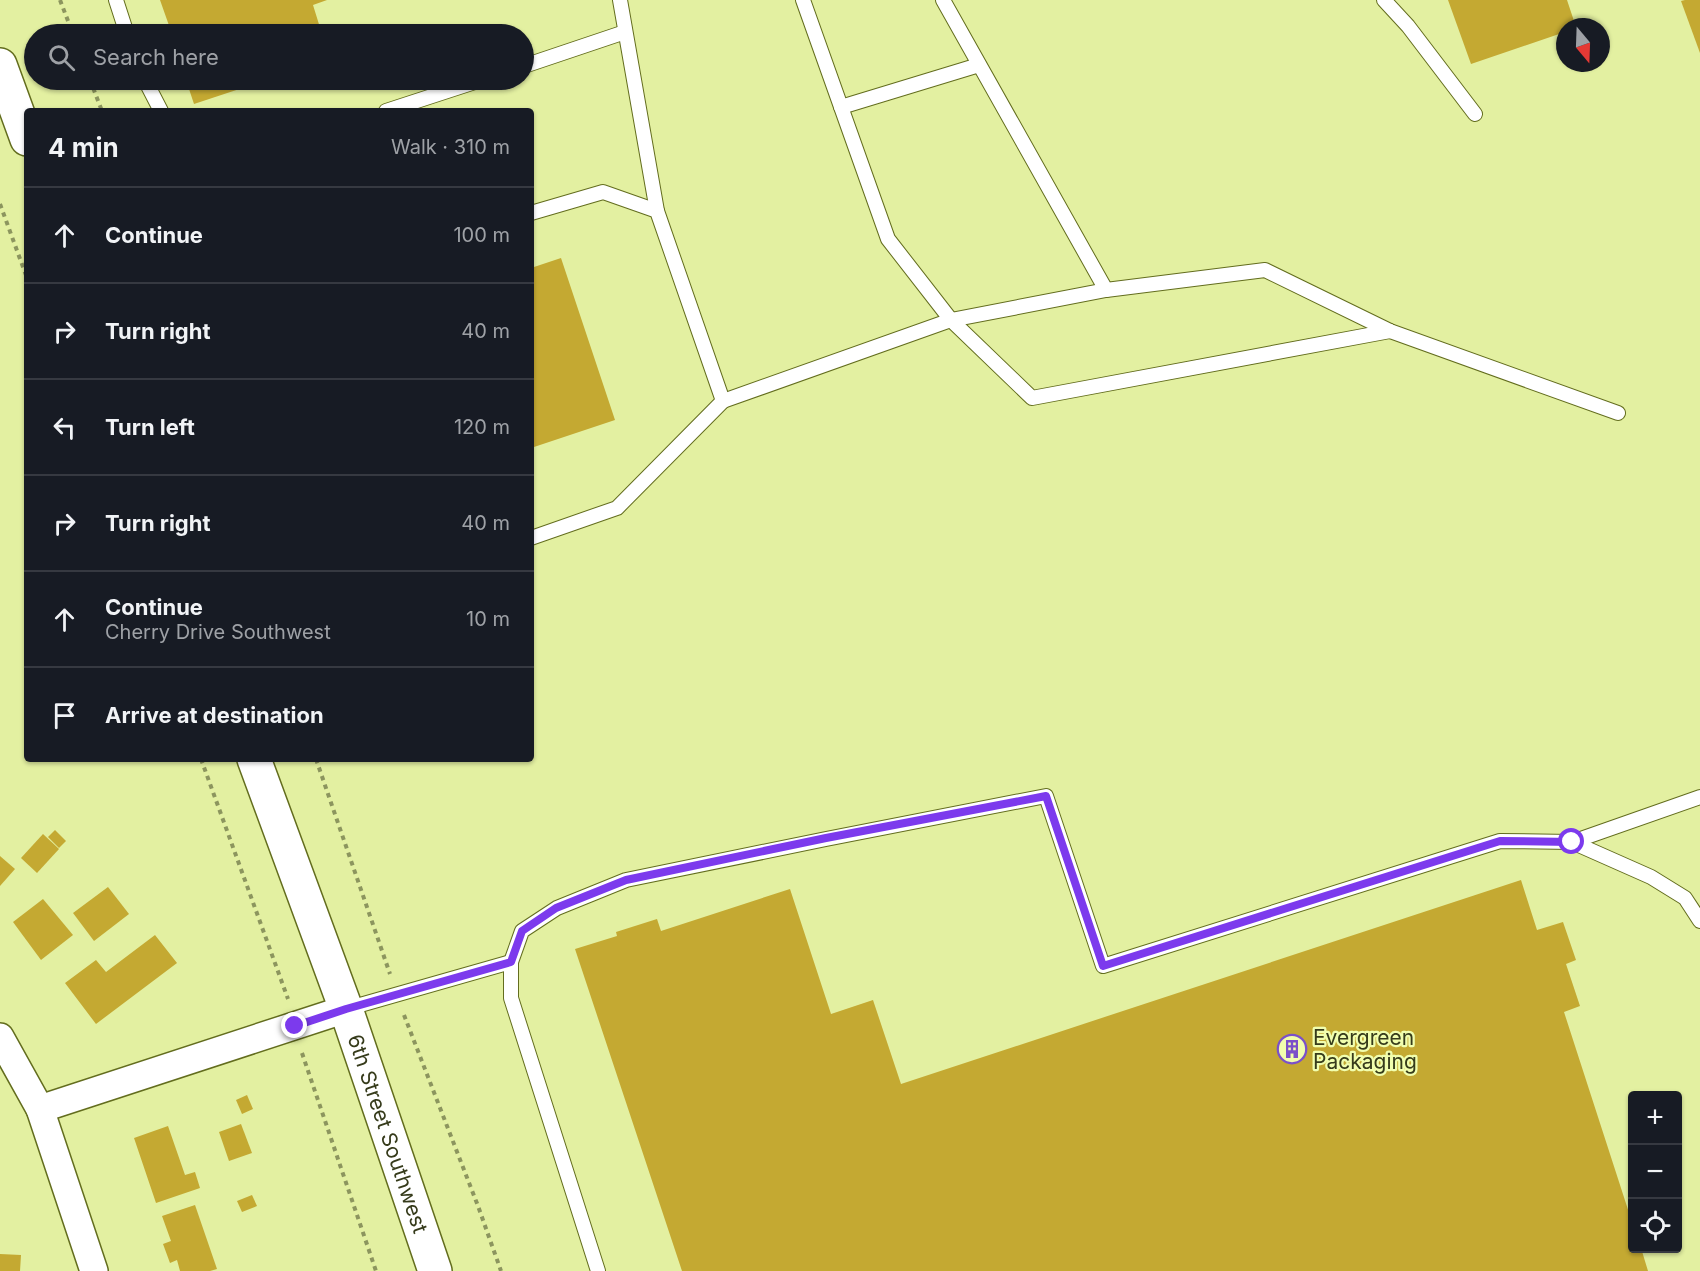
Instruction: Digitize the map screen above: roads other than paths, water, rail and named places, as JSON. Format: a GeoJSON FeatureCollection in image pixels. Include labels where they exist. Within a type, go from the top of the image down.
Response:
{"type":"FeatureCollection","features":[{"type":"Feature","properties":{"kind":"main road"},"geometry":{"type":"LineString","coordinates":[[0,65],[24,131]]}},
{"type":"Feature","properties":{"kind":"main road","name":"6th Street Southwest"},"geometry":{"type":"LineString","coordinates":[[255,762],[346,1009],[435,1271]]}},
{"type":"Feature","properties":{"kind":"street"},"geometry":{"type":"LineString","coordinates":[[40,1109],[346,1009]]}},
{"type":"Feature","properties":{"kind":"street"},"geometry":{"type":"LineString","coordinates":[[0,1037],[40,1109],[94,1271]]}},
{"type":"Feature","properties":{"kind":"lane"},"geometry":{"type":"LineString","coordinates":[[116,0],[124,24]]}},
{"type":"Feature","properties":{"kind":"lane"},"geometry":{"type":"LineString","coordinates":[[620,0],[657,211],[723,400]]}},
{"type":"Feature","properties":{"kind":"lane"},"geometry":{"type":"LineString","coordinates":[[803,0],[888,239],[951,320],[1032,398],[1390,331]]}},
{"type":"Feature","properties":{"kind":"lane"},"geometry":{"type":"LineString","coordinates":[[943,0],[1106,290]]}},
{"type":"Feature","properties":{"kind":"lane"},"geometry":{"type":"LineString","coordinates":[[1384,0],[1408,26],[1475,114]]}},
{"type":"Feature","properties":{"kind":"lane"},"geometry":{"type":"LineString","coordinates":[[534,63],[625,32]]}},
{"type":"Feature","properties":{"kind":"lane"},"geometry":{"type":"LineString","coordinates":[[841,107],[979,64]]}},
{"type":"Feature","properties":{"kind":"lane"},"geometry":{"type":"LineString","coordinates":[[150,90],[159,108]]}},
{"type":"Feature","properties":{"kind":"lane"},"geometry":{"type":"LineString","coordinates":[[395,108],[450,90]]}},
{"type":"Feature","properties":{"kind":"lane"},"geometry":{"type":"LineString","coordinates":[[534,212],[603,192],[657,211]]}},
{"type":"Feature","properties":{"kind":"lane"},"geometry":{"type":"LineString","coordinates":[[534,537],[617,508],[723,400],[951,320],[1106,290],[1265,270],[1390,331],[1618,413]]}},
{"type":"Feature","properties":{"kind":"lane"},"geometry":{"type":"LineString","coordinates":[[598,1271],[511,998],[511,962],[522,931],[556,908],[626,880],[826,838],[1046,796],[1103,966],[1500,841],[1572,842],[1700,797]]}},
{"type":"Feature","properties":{"kind":"lane"},"geometry":{"type":"LineString","coordinates":[[1572,842],[1652,877],[1685,898],[1700,921]]}},
{"type":"Feature","properties":{"kind":"lane"},"geometry":{"type":"LineString","coordinates":[[346,1009],[511,962]]}},
{"type":"Feature","properties":{"kind":"place","name":"Evergreen Packaging"},"geometry":{"type":"Point","coordinates":[1292,1049]}}]}
